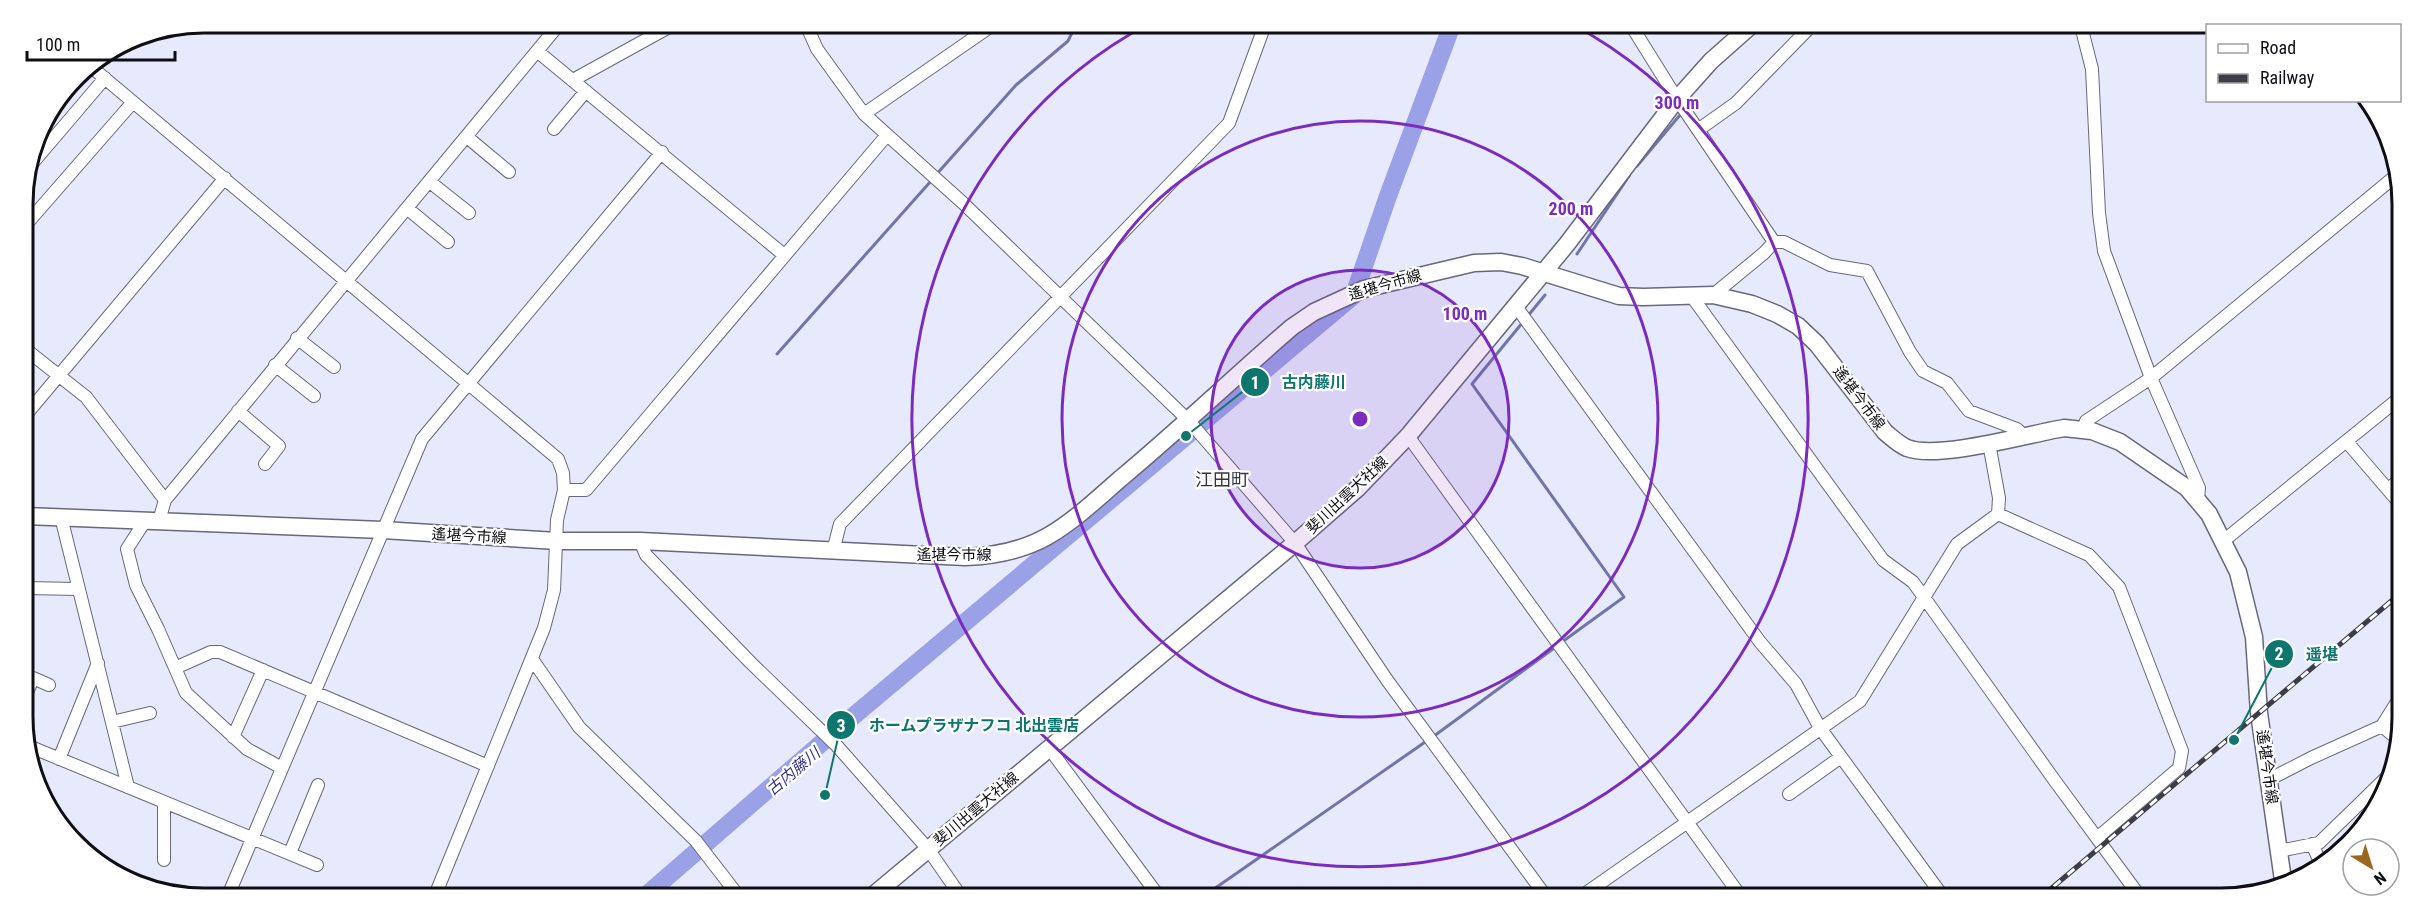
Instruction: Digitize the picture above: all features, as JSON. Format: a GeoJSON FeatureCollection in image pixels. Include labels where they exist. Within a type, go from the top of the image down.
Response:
{"type":"FeatureCollection","features":[{"type":"Feature","properties":{"kind":"main road","name":"斐川出雲大社線"},"geometry":{"type":"LineString","coordinates":[[882,888],[1358,488],[1408,436],[1544,272],[1677,99],[1711,61],[1743,33]]}},
{"type":"Feature","properties":{"kind":"main road","name":"遙堪今市線"},"geometry":{"type":"LineString","coordinates":[[33,516],[383,530],[557,541],[640,541],[964,557],[995,556],[1020,549],[1069,522],[1189,421],[1292,327],[1340,299],[1364,289],[1474,263],[1501,262],[1544,272],[1619,296],[1713,295],[1752,304],[1798,326],[1817,344],[1869,414],[1895,442],[1909,449],[1947,451],[2064,428],[2083,429],[2120,442],[2187,488],[2199,499],[2238,572],[2250,614],[2254,637],[2259,713],[2282,876]]}},
{"type":"Feature","properties":{"kind":"street"},"geometry":{"type":"LineString","coordinates":[[282,768],[247,749],[186,693],[136,585],[127,549],[152,521],[165,500],[297,338],[348,282],[552,33]]}},
{"type":"Feature","properties":{"kind":"street"},"geometry":{"type":"LineString","coordinates":[[573,80],[658,33]]}},
{"type":"Feature","properties":{"kind":"street"},"geometry":{"type":"LineString","coordinates":[[810,33],[817,49],[864,114],[963,203],[1189,421],[1295,543],[1387,680],[1540,888]]}},
{"type":"Feature","properties":{"kind":"street"},"geometry":{"type":"LineString","coordinates":[[864,114],[981,33]]}},
{"type":"Feature","properties":{"kind":"street"},"geometry":{"type":"LineString","coordinates":[[833,551],[840,524],[1229,123],[1262,33]]}},
{"type":"Feature","properties":{"kind":"street"},"geometry":{"type":"LineString","coordinates":[[1636,33],[1677,99],[1774,242]]}},
{"type":"Feature","properties":{"kind":"street"},"geometry":{"type":"LineString","coordinates":[[1698,130],[1736,103],[1804,33]]}},
{"type":"Feature","properties":{"kind":"street"},"geometry":{"type":"LineString","coordinates":[[2083,33],[2092,69],[2099,213],[2104,251],[2151,378],[2199,488],[2199,499]]}},
{"type":"Feature","properties":{"kind":"street"},"geometry":{"type":"LineString","coordinates":[[537,51],[784,255]]}},
{"type":"Feature","properties":{"kind":"street"},"geometry":{"type":"LineString","coordinates":[[96,71],[558,459],[563,473],[564,490],[557,520],[554,590],[544,628],[438,888]]}},
{"type":"Feature","properties":{"kind":"street"},"geometry":{"type":"LineString","coordinates":[[41,153],[105,78]]}},
{"type":"Feature","properties":{"kind":"street"},"geometry":{"type":"LineString","coordinates":[[554,129],[586,91]]}},
{"type":"Feature","properties":{"kind":"street"},"geometry":{"type":"LineString","coordinates":[[33,217],[133,102]]}},
{"type":"Feature","properties":{"kind":"street"},"geometry":{"type":"LineString","coordinates":[[564,490],[586,489],[887,135]]}},
{"type":"Feature","properties":{"kind":"street"},"geometry":{"type":"LineString","coordinates":[[467,137],[509,172]]}},
{"type":"Feature","properties":{"kind":"street"},"geometry":{"type":"LineString","coordinates":[[232,888],[422,439],[662,152]]}},
{"type":"Feature","properties":{"kind":"street"},"geometry":{"type":"LineString","coordinates":[[33,407],[225,178]]}},
{"type":"Feature","properties":{"kind":"street"},"geometry":{"type":"LineString","coordinates":[[2083,429],[2086,421],[2151,378],[2391,180]]}},
{"type":"Feature","properties":{"kind":"street"},"geometry":{"type":"LineString","coordinates":[[430,182],[469,213]]}},
{"type":"Feature","properties":{"kind":"street"},"geometry":{"type":"LineString","coordinates":[[408,209],[448,242]]}},
{"type":"Feature","properties":{"kind":"street"},"geometry":{"type":"LineString","coordinates":[[1713,295],[1774,242],[1784,242],[1830,265],[1867,271],[1910,352],[1923,371],[1947,383],[1969,411],[2017,429],[2023,435]]}},
{"type":"Feature","properties":{"kind":"street"},"geometry":{"type":"LineString","coordinates":[[1690,294],[1883,560],[1914,582],[2134,888]]}},
{"type":"Feature","properties":{"kind":"street"},"geometry":{"type":"LineString","coordinates":[[1515,305],[1760,642],[1796,684],[1820,728],[1937,888]]}},
{"type":"Feature","properties":{"kind":"street"},"geometry":{"type":"LineString","coordinates":[[297,338],[334,368]]}},
{"type":"Feature","properties":{"kind":"street"},"geometry":{"type":"LineString","coordinates":[[33,355],[86,397],[165,500]]}},
{"type":"Feature","properties":{"kind":"street"},"geometry":{"type":"LineString","coordinates":[[275,365],[314,396]]}},
{"type":"Feature","properties":{"kind":"street"},"geometry":{"type":"LineString","coordinates":[[2222,542],[2392,404]]}},
{"type":"Feature","properties":{"kind":"street"},"geometry":{"type":"LineString","coordinates":[[238,411],[279,446],[265,464]]}},
{"type":"Feature","properties":{"kind":"street"},"geometry":{"type":"LineString","coordinates":[[1408,436],[1735,888]]}},
{"type":"Feature","properties":{"kind":"street"},"geometry":{"type":"LineString","coordinates":[[2347,442],[2392,494]]}},
{"type":"Feature","properties":{"kind":"street"},"geometry":{"type":"LineString","coordinates":[[1593,888],[1860,700],[1958,544],[1998,514],[1999,498],[1989,443]]}},
{"type":"Feature","properties":{"kind":"street"},"geometry":{"type":"LineString","coordinates":[[2388,489],[2392,486]]}},
{"type":"Feature","properties":{"kind":"street"},"geometry":{"type":"LineString","coordinates":[[1998,514],[2090,555],[2119,587],[2182,751],[2179,768],[2097,838]]}},
{"type":"Feature","properties":{"kind":"street"},"geometry":{"type":"LineString","coordinates":[[61,517],[128,787]]}},
{"type":"Feature","properties":{"kind":"street"},"geometry":{"type":"LineString","coordinates":[[640,541],[646,555],[751,663],[837,746],[928,849],[955,888]]}},
{"type":"Feature","properties":{"kind":"street"},"geometry":{"type":"LineString","coordinates":[[33,588],[78,589]]}},
{"type":"Feature","properties":{"kind":"street"},"geometry":{"type":"LineString","coordinates":[[175,668],[211,652],[220,652],[488,765]]}},
{"type":"Feature","properties":{"kind":"street"},"geometry":{"type":"LineString","coordinates":[[532,659],[579,727],[696,841],[732,888]]}},
{"type":"Feature","properties":{"kind":"street"},"geometry":{"type":"LineString","coordinates":[[59,759],[98,663]]}},
{"type":"Feature","properties":{"kind":"street"},"geometry":{"type":"LineString","coordinates":[[233,737],[262,670]]}},
{"type":"Feature","properties":{"kind":"street"},"geometry":{"type":"LineString","coordinates":[[33,678],[49,685]]}},
{"type":"Feature","properties":{"kind":"street"},"geometry":{"type":"LineString","coordinates":[[2268,780],[2382,726],[2392,710]]}},
{"type":"Feature","properties":{"kind":"street"},"geometry":{"type":"LineString","coordinates":[[112,722],[150,713]]}},
{"type":"Feature","properties":{"kind":"street"},"geometry":{"type":"LineString","coordinates":[[2382,726],[2391,734]]}},
{"type":"Feature","properties":{"kind":"street"},"geometry":{"type":"LineString","coordinates":[[1049,748],[1153,888]]}},
{"type":"Feature","properties":{"kind":"street"},"geometry":{"type":"LineString","coordinates":[[36,749],[317,865]]}},
{"type":"Feature","properties":{"kind":"street"},"geometry":{"type":"LineString","coordinates":[[1789,794],[1841,757]]}},
{"type":"Feature","properties":{"kind":"street"},"geometry":{"type":"LineString","coordinates":[[290,853],[318,785]]}},
{"type":"Feature","properties":{"kind":"street"},"geometry":{"type":"LineString","coordinates":[[2279,851],[2319,843],[2370,800]]}},
{"type":"Feature","properties":{"kind":"street"},"geometry":{"type":"LineString","coordinates":[[164,802],[164,860]]}},
{"type":"Feature","properties":{"kind":"street"},"geometry":{"type":"LineString","coordinates":[[2312,844],[2318,857]]}},
{"type":"Feature","properties":{"kind":"waterway"},"geometry":{"type":"LineString","coordinates":[[935,176],[1016,85],[1068,41],[1072,33]]}},
{"type":"Feature","properties":{"kind":"waterway","name":"古内藤川"},"geometry":{"type":"LineString","coordinates":[[655,888],[825,740],[1354,295],[1449,33]]}},
{"type":"Feature","properties":{"kind":"waterway"},"geometry":{"type":"LineString","coordinates":[[1637,166],[1680,115]]}},
{"type":"Feature","properties":{"kind":"waterway"},"geometry":{"type":"LineString","coordinates":[[1577,254],[1629,176]]}},
{"type":"Feature","properties":{"kind":"waterway"},"geometry":{"type":"LineString","coordinates":[[777,354],[931,181]]}},
{"type":"Feature","properties":{"kind":"waterway"},"geometry":{"type":"LineString","coordinates":[[1527,317],[1545,295]]}},
{"type":"Feature","properties":{"kind":"waterway"},"geometry":{"type":"LineString","coordinates":[[1523,322],[1472,384],[1624,597],[1562,642]]}},
{"type":"Feature","properties":{"kind":"waterway"},"geometry":{"type":"LineString","coordinates":[[1434,736],[1557,646]]}},
{"type":"Feature","properties":{"kind":"waterway"},"geometry":{"type":"LineString","coordinates":[[1215,888],[1428,740]]}},
{"type":"Feature","properties":{"kind":"railway"},"geometry":{"type":"LineString","coordinates":[[2052,888],[2392,600]]}},
{"type":"Feature","properties":{"kind":"place","name":"古内藤川"},"geometry":{"type":"Point","coordinates":[1186,436]}},
{"type":"Feature","properties":{"kind":"place","name":"遥堪"},"geometry":{"type":"Point","coordinates":[2234,740]}},
{"type":"Feature","properties":{"kind":"place","name":"ホームプラザナフコ 北出雲店"},"geometry":{"type":"Point","coordinates":[825,795]}},
{"type":"Feature","properties":{"kind":"district","name":"江田町"},"geometry":{"type":"Point","coordinates":[1222,480]}}]}
